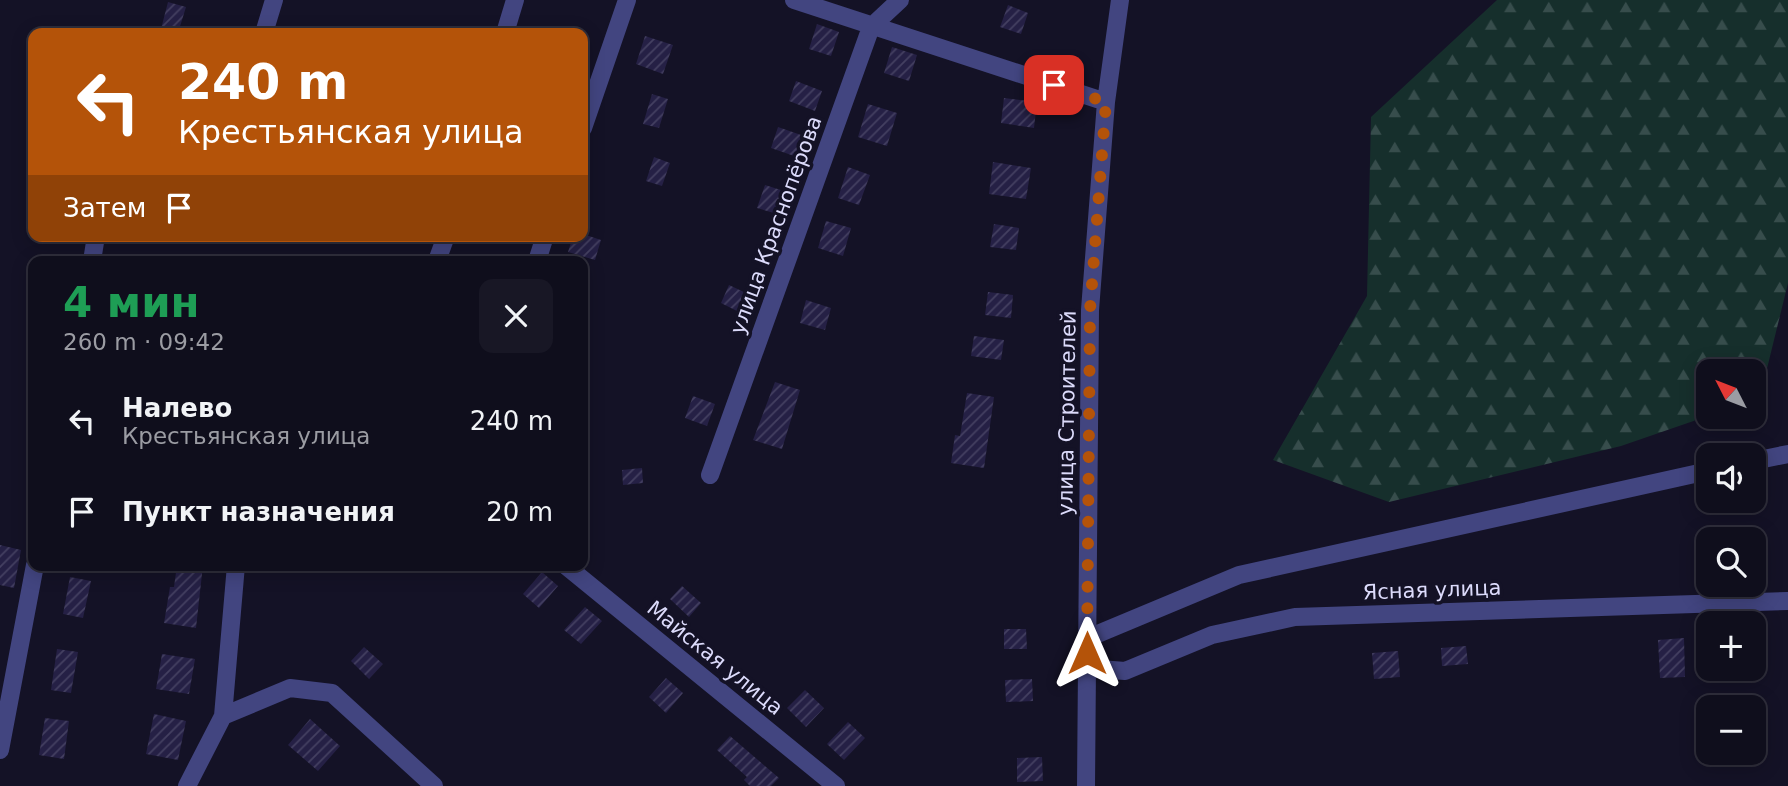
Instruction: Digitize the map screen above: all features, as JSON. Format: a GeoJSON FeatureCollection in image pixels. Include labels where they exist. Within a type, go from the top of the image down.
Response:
{"type":"FeatureCollection","features":[{"type":"Feature","properties":{"kind":"street"},"geometry":{"type":"LineString","coordinates":[[266,28],[274,0]]}},
{"type":"Feature","properties":{"kind":"street"},"geometry":{"type":"LineString","coordinates":[[507,28],[516,0]]}},
{"type":"Feature","properties":{"kind":"street"},"geometry":{"type":"LineString","coordinates":[[588,113],[627,0]]}},
{"type":"Feature","properties":{"kind":"street"},"geometry":{"type":"LineString","coordinates":[[794,0],[1106,102]]}},
{"type":"Feature","properties":{"kind":"street","name":"улица Краснопёрова"},"geometry":{"type":"LineString","coordinates":[[710,475],[871,27],[900,0]]}},
{"type":"Feature","properties":{"kind":"street","name":"улица Строителей"},"geometry":{"type":"LineString","coordinates":[[1086,786],[1090,310],[1106,102],[1120,0]]}},
{"type":"Feature","properties":{"kind":"street"},"geometry":{"type":"LineString","coordinates":[[1766,459],[1788,454]]}},
{"type":"Feature","properties":{"kind":"street"},"geometry":{"type":"LineString","coordinates":[[1088,638],[1239,575],[1696,474]]}},
{"type":"Feature","properties":{"kind":"street"},"geometry":{"type":"LineString","coordinates":[[0,750],[34,571]]}},
{"type":"Feature","properties":{"kind":"street"},"geometry":{"type":"LineString","coordinates":[[187,786],[223,716],[235,571]]}},
{"type":"Feature","properties":{"kind":"street","name":"Майская улица"},"geometry":{"type":"LineString","coordinates":[[572,571],[836,786]]}},
{"type":"Feature","properties":{"kind":"street","name":"Ясная улица"},"geometry":{"type":"LineString","coordinates":[[1087,668],[1125,671],[1212,635],[1295,617],[1788,601]]}},
{"type":"Feature","properties":{"kind":"street"},"geometry":{"type":"LineString","coordinates":[[223,716],[290,688],[332,693],[434,786]]}},
{"type":"Feature","properties":{"kind":"green space"},"geometry":{"type":"Polygon","coordinates":[[[1497,0],[1788,0],[1788,283],[1766,373],[1766,359],[1696,359],[1696,420],[1621,446],[1389,502],[1273,460],[1367,296],[1371,117],[1497,0]]]}},
{"type":"Feature","properties":{"kind":"building"},"geometry":{"type":"Polygon","coordinates":[[[168,2],[186,7],[180,28],[161,28],[168,2]]]}},
{"type":"Feature","properties":{"kind":"building"},"geometry":{"type":"Polygon","coordinates":[[[1008,5],[1028,13],[1021,34],[1000,27],[1008,5]]]}},
{"type":"Feature","properties":{"kind":"building"},"geometry":{"type":"Polygon","coordinates":[[[817,24],[839,32],[831,56],[809,49],[817,24]]]}},
{"type":"Feature","properties":{"kind":"building"},"geometry":{"type":"Polygon","coordinates":[[[645,36],[673,45],[663,74],[636,64],[645,36]]]}},
{"type":"Feature","properties":{"kind":"building"},"geometry":{"type":"Polygon","coordinates":[[[892,47],[917,55],[909,81],[884,73],[892,47]]]}},
{"type":"Feature","properties":{"kind":"building"},"geometry":{"type":"Polygon","coordinates":[[[796,81],[822,91],[815,111],[789,101],[796,81]]]}},
{"type":"Feature","properties":{"kind":"building"},"geometry":{"type":"Polygon","coordinates":[[[652,94],[668,99],[659,128],[643,124],[652,94]]]}},
{"type":"Feature","properties":{"kind":"building"},"geometry":{"type":"Polygon","coordinates":[[[1004,98],[1037,102],[1034,128],[1001,123],[1004,98]]]}},
{"type":"Feature","properties":{"kind":"building"},"geometry":{"type":"Polygon","coordinates":[[[868,104],[897,113],[887,146],[858,137],[868,104]]]}},
{"type":"Feature","properties":{"kind":"building"},"geometry":{"type":"Polygon","coordinates":[[[778,127],[804,136],[797,157],[771,148],[778,127]]]}},
{"type":"Feature","properties":{"kind":"building"},"geometry":{"type":"Polygon","coordinates":[[[654,157],[670,163],[662,186],[646,181],[654,157]]]}},
{"type":"Feature","properties":{"kind":"building"},"geometry":{"type":"Polygon","coordinates":[[[993,162],[1031,168],[1026,199],[989,194],[993,162]]]}},
{"type":"Feature","properties":{"kind":"building"},"geometry":{"type":"Polygon","coordinates":[[[848,167],[870,175],[859,205],[838,198],[848,167]]]}},
{"type":"Feature","properties":{"kind":"building"},"geometry":{"type":"Polygon","coordinates":[[[765,185],[784,191],[777,214],[757,208],[765,185]]]}},
{"type":"Feature","properties":{"kind":"building"},"geometry":{"type":"Polygon","coordinates":[[[826,221],[851,228],[843,256],[818,248],[826,221]]]}},
{"type":"Feature","properties":{"kind":"building"},"geometry":{"type":"Polygon","coordinates":[[[994,224],[1019,228],[1016,250],[990,247],[994,224]]]}},
{"type":"Feature","properties":{"kind":"building"},"geometry":{"type":"Polygon","coordinates":[[[588,236],[601,240],[595,260],[568,252],[571,242],[588,242],[588,236]]]}},
{"type":"Feature","properties":{"kind":"building"},"geometry":{"type":"Polygon","coordinates":[[[729,285],[746,293],[737,311],[721,303],[729,285]]]}},
{"type":"Feature","properties":{"kind":"building"},"geometry":{"type":"Polygon","coordinates":[[[988,292],[1013,295],[1011,318],[985,315],[988,292]]]}},
{"type":"Feature","properties":{"kind":"building"},"geometry":{"type":"Polygon","coordinates":[[[806,300],[831,308],[825,330],[800,323],[806,300]]]}},
{"type":"Feature","properties":{"kind":"building"},"geometry":{"type":"Polygon","coordinates":[[[974,336],[1004,340],[1001,360],[971,356],[974,336]]]}},
{"type":"Feature","properties":{"kind":"building"},"geometry":{"type":"Polygon","coordinates":[[[775,382],[800,390],[782,449],[753,440],[775,382]]]}},
{"type":"Feature","properties":{"kind":"building"},"geometry":{"type":"Polygon","coordinates":[[[967,393],[994,397],[984,468],[951,463],[955,435],[960,436],[967,393]]]}},
{"type":"Feature","properties":{"kind":"building"},"geometry":{"type":"Polygon","coordinates":[[[693,396],[715,404],[707,426],[685,418],[693,396]]]}},
{"type":"Feature","properties":{"kind":"building"},"geometry":{"type":"Polygon","coordinates":[[[642,468],[643,483],[623,485],[622,470],[642,468]]]}},
{"type":"Feature","properties":{"kind":"building"},"geometry":{"type":"Polygon","coordinates":[[[0,545],[21,550],[14,588],[0,585],[0,545]]]}},
{"type":"Feature","properties":{"kind":"building"},"geometry":{"type":"Polygon","coordinates":[[[176,571],[202,571],[196,628],[164,623],[170,587],[174,587],[176,571]]]}},
{"type":"Feature","properties":{"kind":"building"},"geometry":{"type":"Polygon","coordinates":[[[542,572],[558,586],[539,608],[523,594],[542,572]]]}},
{"type":"Feature","properties":{"kind":"building"},"geometry":{"type":"Polygon","coordinates":[[[70,577],[91,581],[83,618],[63,614],[70,577]]]}},
{"type":"Feature","properties":{"kind":"building"},"geometry":{"type":"Polygon","coordinates":[[[682,586],[701,603],[689,617],[670,599],[682,586]]]}},
{"type":"Feature","properties":{"kind":"building"},"geometry":{"type":"Polygon","coordinates":[[[585,607],[602,621],[581,644],[564,630],[585,607]]]}},
{"type":"Feature","properties":{"kind":"building"},"geometry":{"type":"Polygon","coordinates":[[[1004,629],[1026,629],[1027,649],[1004,649],[1004,629]]]}},
{"type":"Feature","properties":{"kind":"building"},"geometry":{"type":"Polygon","coordinates":[[[1684,638],[1685,677],[1660,678],[1658,640],[1684,638]]]}},
{"type":"Feature","properties":{"kind":"building"},"geometry":{"type":"Polygon","coordinates":[[[1466,646],[1468,664],[1442,666],[1441,648],[1466,646]]]}},
{"type":"Feature","properties":{"kind":"building"},"geometry":{"type":"Polygon","coordinates":[[[364,647],[383,664],[369,679],[351,661],[364,647]]]}},
{"type":"Feature","properties":{"kind":"building"},"geometry":{"type":"Polygon","coordinates":[[[57,649],[78,652],[71,693],[51,690],[57,649]]]}},
{"type":"Feature","properties":{"kind":"building"},"geometry":{"type":"Polygon","coordinates":[[[1398,651],[1400,677],[1374,679],[1372,653],[1398,651]]]}},
{"type":"Feature","properties":{"kind":"building"},"geometry":{"type":"Polygon","coordinates":[[[162,654],[195,659],[189,694],[156,689],[162,654]]]}},
{"type":"Feature","properties":{"kind":"building"},"geometry":{"type":"Polygon","coordinates":[[[666,678],[683,693],[666,713],[649,697],[666,678]]]}},
{"type":"Feature","properties":{"kind":"building"},"geometry":{"type":"Polygon","coordinates":[[[1032,679],[1033,701],[1006,702],[1005,680],[1032,679]]]}},
{"type":"Feature","properties":{"kind":"building"},"geometry":{"type":"Polygon","coordinates":[[[805,690],[824,708],[806,727],[787,708],[805,690]]]}},
{"type":"Feature","properties":{"kind":"building"},"geometry":{"type":"Polygon","coordinates":[[[154,714],[186,721],[178,760],[146,754],[154,714]]]}},
{"type":"Feature","properties":{"kind":"building"},"geometry":{"type":"Polygon","coordinates":[[[45,718],[69,721],[64,759],[39,755],[45,718]]]}},
{"type":"Feature","properties":{"kind":"building"},"geometry":{"type":"Polygon","coordinates":[[[310,719],[340,746],[318,771],[288,745],[310,719]]]}},
{"type":"Feature","properties":{"kind":"building"},"geometry":{"type":"Polygon","coordinates":[[[848,722],[865,738],[844,760],[827,744],[848,722]]]}},
{"type":"Feature","properties":{"kind":"building"},"geometry":{"type":"Polygon","coordinates":[[[730,736],[779,778],[771,786],[750,786],[744,780],[747,777],[717,750],[730,736]]]}},
{"type":"Feature","properties":{"kind":"building"},"geometry":{"type":"Polygon","coordinates":[[[1042,757],[1043,781],[1017,782],[1017,758],[1042,757]]]}},
{"type":"Feature","properties":{"kind":"route"},"geometry":{"type":"LineString","coordinates":[[1054,85],[1106,102],[1090,310],[1087,653]]}}]}
